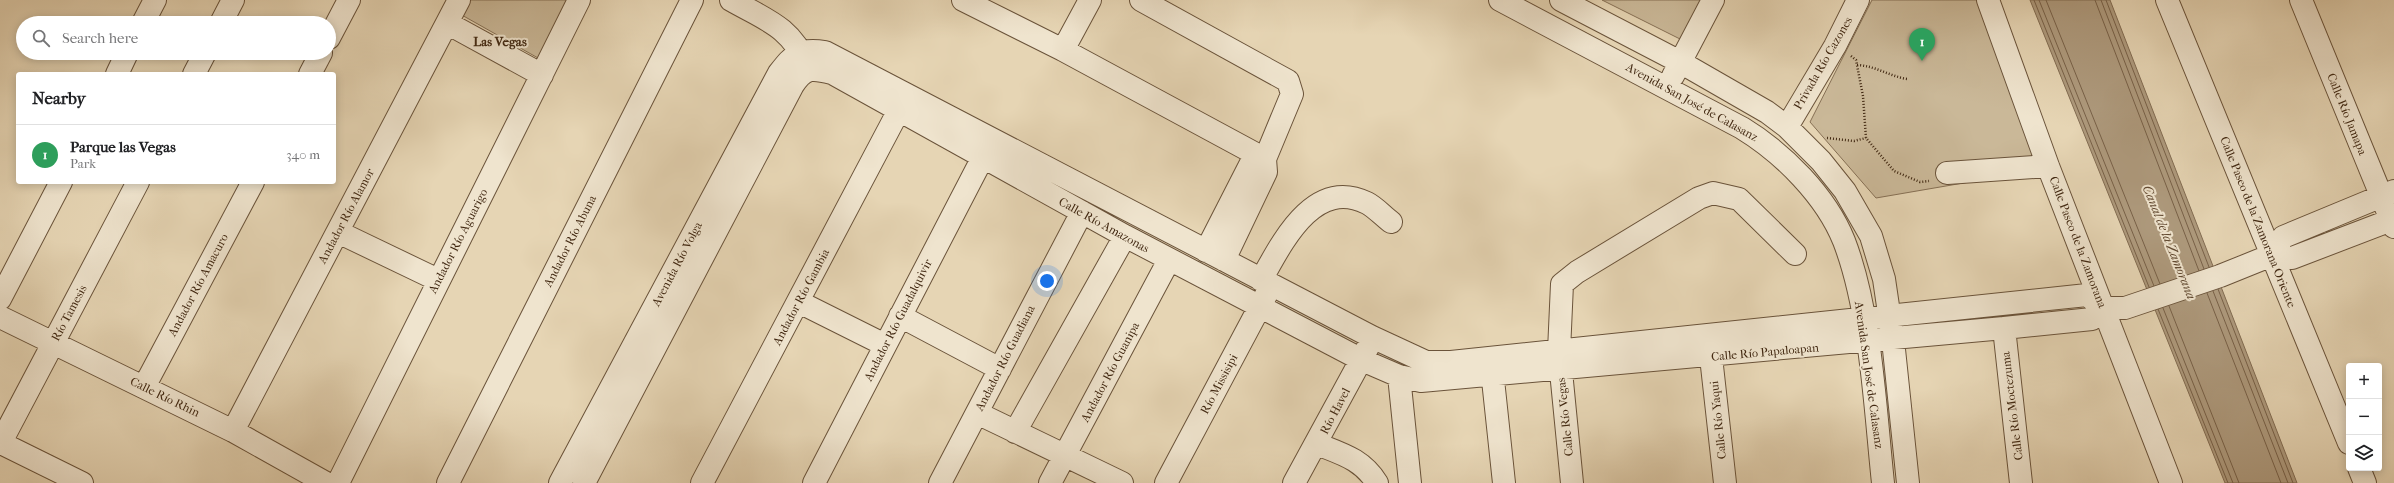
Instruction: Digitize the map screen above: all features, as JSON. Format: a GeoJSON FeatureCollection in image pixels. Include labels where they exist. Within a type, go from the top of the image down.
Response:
{"type":"FeatureCollection","features":[{"type":"Feature","properties":{"kind":"street"},"geometry":{"type":"LineString","coordinates":[[147,16],[155,0]]}},
{"type":"Feature","properties":{"kind":"street"},"geometry":{"type":"LineString","coordinates":[[225,16],[233,0]]}},
{"type":"Feature","properties":{"kind":"street"},"geometry":{"type":"LineString","coordinates":[[336,25],[349,0]]}},
{"type":"Feature","properties":{"kind":"street","name":"Andador Río Alamor"},"geometry":{"type":"LineString","coordinates":[[233,431],[459,0]]}},
{"type":"Feature","properties":{"kind":"street","name":"Andador Río Aguarigo"},"geometry":{"type":"LineString","coordinates":[[338,483],[579,0]]}},
{"type":"Feature","properties":{"kind":"street","name":"Andador Río Abuna"},"geometry":{"type":"LineString","coordinates":[[448,483],[692,0]]}},
{"type":"Feature","properties":{"kind":"street"},"geometry":{"type":"LineString","coordinates":[[731,0],[789,34],[806,61]]}},
{"type":"Feature","properties":{"kind":"street"},"geometry":{"type":"LineString","coordinates":[[1063,50],[1090,0]]}},
{"type":"Feature","properties":{"kind":"street"},"geometry":{"type":"LineString","coordinates":[[1141,0],[1288,81],[1292,94],[1264,158],[1266,172],[1215,255]]}},
{"type":"Feature","properties":{"kind":"street","name":"Avenida San José de Calasanz"},"geometry":{"type":"LineString","coordinates":[[1500,0],[1668,87],[1762,140],[1784,159],[1807,183],[1843,240],[1853,266],[1864,317],[1883,483]]}},
{"type":"Feature","properties":{"kind":"street"},"geometry":{"type":"LineString","coordinates":[[1668,87],[1713,0]]}},
{"type":"Feature","properties":{"kind":"street","name":"Privada Río Cazones"},"geometry":{"type":"LineString","coordinates":[[1787,126],[1835,46],[1858,0]]}},
{"type":"Feature","properties":{"kind":"street","name":"Calle Paseo de la Zamorana"},"geometry":{"type":"LineString","coordinates":[[1988,0],[2048,166],[2171,483]]}},
{"type":"Feature","properties":{"kind":"street","name":"Calle Paseo de la Zamorana Oriente"},"geometry":{"type":"LineString","coordinates":[[2167,0],[2346,436]]}},
{"type":"Feature","properties":{"kind":"street","name":"Calle Río Jamapa"},"geometry":{"type":"LineString","coordinates":[[2301,0],[2387,194],[2393,222]]}},
{"type":"Feature","properties":{"kind":"street"},"geometry":{"type":"LineString","coordinates":[[972,2],[1264,158]]}},
{"type":"Feature","properties":{"kind":"street","name":"Avenida San José de Calasanz"},"geometry":{"type":"LineString","coordinates":[[1570,2],[1680,62],[1767,112],[1787,126],[1821,161],[1861,215],[1878,253],[1889,314],[1908,483]]}},
{"type":"Feature","properties":{"kind":"street"},"geometry":{"type":"LineString","coordinates":[[447,22],[542,75]]}},
{"type":"Feature","properties":{"kind":"street","name":"Calle Río Amazonas"},"geometry":{"type":"LineString","coordinates":[[806,61],[825,52],[1372,337],[1424,372]]}},
{"type":"Feature","properties":{"kind":"street","name":"Avenida Río Volga"},"geometry":{"type":"LineString","coordinates":[[560,483],[779,73],[793,55],[806,61],[801,74],[793,85],[584,483]]}},
{"type":"Feature","properties":{"kind":"street"},"geometry":{"type":"LineString","coordinates":[[117,72],[123,60]]}},
{"type":"Feature","properties":{"kind":"street"},"geometry":{"type":"LineString","coordinates":[[195,72],[201,60]]}},
{"type":"Feature","properties":{"kind":"street"},"geometry":{"type":"LineString","coordinates":[[311,72],[317,60]]}},
{"type":"Feature","properties":{"kind":"street","name":"Calle Río Amazonas"},"geometry":{"type":"LineString","coordinates":[[806,61],[832,73],[1169,260],[1362,360],[1399,376],[1424,372]]}},
{"type":"Feature","properties":{"kind":"street","name":"Andador Río Gambia"},"geometry":{"type":"LineString","coordinates":[[702,483],[799,302],[899,110]]}},
{"type":"Feature","properties":{"kind":"street","name":"Andador Río Guadalquivir"},"geometry":{"type":"LineString","coordinates":[[814,483],[983,157]]}},
{"type":"Feature","properties":{"kind":"street"},"geometry":{"type":"LineString","coordinates":[[1947,173],[2048,166]]}},
{"type":"Feature","properties":{"kind":"street"},"geometry":{"type":"LineString","coordinates":[[1055,197],[1064,177]]}},
{"type":"Feature","properties":{"kind":"street"},"geometry":{"type":"LineString","coordinates":[[0,299],[60,184]]}},
{"type":"Feature","properties":{"kind":"street","name":"Río Tamesis"},"geometry":{"type":"LineString","coordinates":[[0,444],[137,184]]}},
{"type":"Feature","properties":{"kind":"street","name":"Andador Río Amacuro"},"geometry":{"type":"LineString","coordinates":[[144,387],[252,184]]}},
{"type":"Feature","properties":{"kind":"street","name":"Calle Río Vegas"},"geometry":{"type":"LineString","coordinates":[[1572,483],[1560,360],[1562,284],[1578,272],[1699,198],[1712,193],[1739,199],[1795,254]]}},
{"type":"Feature","properties":{"kind":"street"},"geometry":{"type":"LineString","coordinates":[[2272,255],[2283,237],[2387,194]]}},
{"type":"Feature","properties":{"kind":"street","name":"Río Missisipi"},"geometry":{"type":"LineString","coordinates":[[1166,483],[1260,307],[1266,282],[1287,235],[1304,214],[1324,200],[1346,197],[1367,203],[1391,222]]}},
{"type":"Feature","properties":{"kind":"street","name":"Andador Río Guadiana"},"geometry":{"type":"LineString","coordinates":[[940,483],[1082,212]]}},
{"type":"Feature","properties":{"kind":"street"},"geometry":{"type":"LineString","coordinates":[[2103,308],[2125,308],[2148,302],[2220,276],[2272,255],[2292,258],[2393,222]]}},
{"type":"Feature","properties":{"kind":"street"},"geometry":{"type":"LineString","coordinates":[[338,232],[438,280]]}},
{"type":"Feature","properties":{"kind":"street"},"geometry":{"type":"LineString","coordinates":[[1015,432],[1125,236]]}},
{"type":"Feature","properties":{"kind":"street","name":"Andador Río Guanipa"},"geometry":{"type":"LineString","coordinates":[[1050,483],[1169,260]]}},
{"type":"Feature","properties":{"kind":"street","name":"Calle Río Papaloapan"},"geometry":{"type":"LineString","coordinates":[[1424,372],[1451,362],[1491,367],[1560,360],[1864,317],[2087,295],[2103,308],[2092,319],[1892,340],[1711,357],[1560,360]]}},
{"type":"Feature","properties":{"kind":"street"},"geometry":{"type":"LineString","coordinates":[[799,302],[885,346]]}},
{"type":"Feature","properties":{"kind":"street"},"geometry":{"type":"LineString","coordinates":[[900,316],[1000,369]]}},
{"type":"Feature","properties":{"kind":"street","name":"Calle Río Rhin"},"geometry":{"type":"LineString","coordinates":[[0,317],[233,431],[326,483]]}},
{"type":"Feature","properties":{"kind":"street","name":"Calle Río Moctezuma"},"geometry":{"type":"LineString","coordinates":[[2004,328],[2021,483]]}},
{"type":"Feature","properties":{"kind":"street","name":"Río Havel"},"geometry":{"type":"LineString","coordinates":[[1298,480],[1362,360],[1372,337]]}},
{"type":"Feature","properties":{"kind":"street","name":"Calle Río Yaqui"},"geometry":{"type":"LineString","coordinates":[[1711,357],[1725,483]]}},
{"type":"Feature","properties":{"kind":"street"},"geometry":{"type":"LineString","coordinates":[[1491,367],[1504,483]]}},
{"type":"Feature","properties":{"kind":"street"},"geometry":{"type":"LineString","coordinates":[[1399,376],[1410,483]]}},
{"type":"Feature","properties":{"kind":"street"},"geometry":{"type":"LineString","coordinates":[[977,413],[1064,457],[1122,483]]}},
{"type":"Feature","properties":{"kind":"street"},"geometry":{"type":"LineString","coordinates":[[0,444],[82,483]]}},
{"type":"Feature","properties":{"kind":"street"},"geometry":{"type":"LineString","coordinates":[[1317,444],[1358,461],[1370,472],[1377,483]]}},
{"type":"Feature","properties":{"kind":"street"},"geometry":{"type":"LineString","coordinates":[[2360,471],[2365,483]]}},
{"type":"Feature","properties":{"kind":"path"},"geometry":{"type":"LineString","coordinates":[[1835,46],[1856,60],[1864,96],[1866,138],[1894,171],[1920,182],[1933,180],[1947,173]]}},
{"type":"Feature","properties":{"kind":"path"},"geometry":{"type":"LineString","coordinates":[[1857,65],[1868,66],[1893,77],[1907,79]]}},
{"type":"Feature","properties":{"kind":"path"},"geometry":{"type":"LineString","coordinates":[[1826,138],[1854,141],[1866,138]]}},
{"type":"Feature","properties":{"kind":"shaded area"},"geometry":{"type":"Polygon","coordinates":[[[468,0],[567,0],[538,58],[460,14],[468,0]]]}},
{"type":"Feature","properties":{"kind":"shaded area"},"geometry":{"type":"Polygon","coordinates":[[[1602,0],[1701,0],[1682,40],[1602,0]]]}},
{"type":"Feature","properties":{"kind":"shaded area"},"geometry":{"type":"Polygon","coordinates":[[[1872,0],[1980,0],[2045,169],[1876,198],[1810,122],[1872,0]]]}},
{"type":"Feature","properties":{"kind":"water","name":"Canal de la Zamorana"},"geometry":{"type":"Polygon","coordinates":[[[2030,0],[2110,0],[2297,483],[2225,483],[2030,0]]]}},
{"type":"Feature","properties":{"kind":"place","name":"Parque las Vegas"},"geometry":{"type":"Point","coordinates":[1922,61]}},
{"type":"Feature","properties":{"kind":"district","name":"Las Vegas"},"geometry":{"type":"Point","coordinates":[500,41]}}]}
